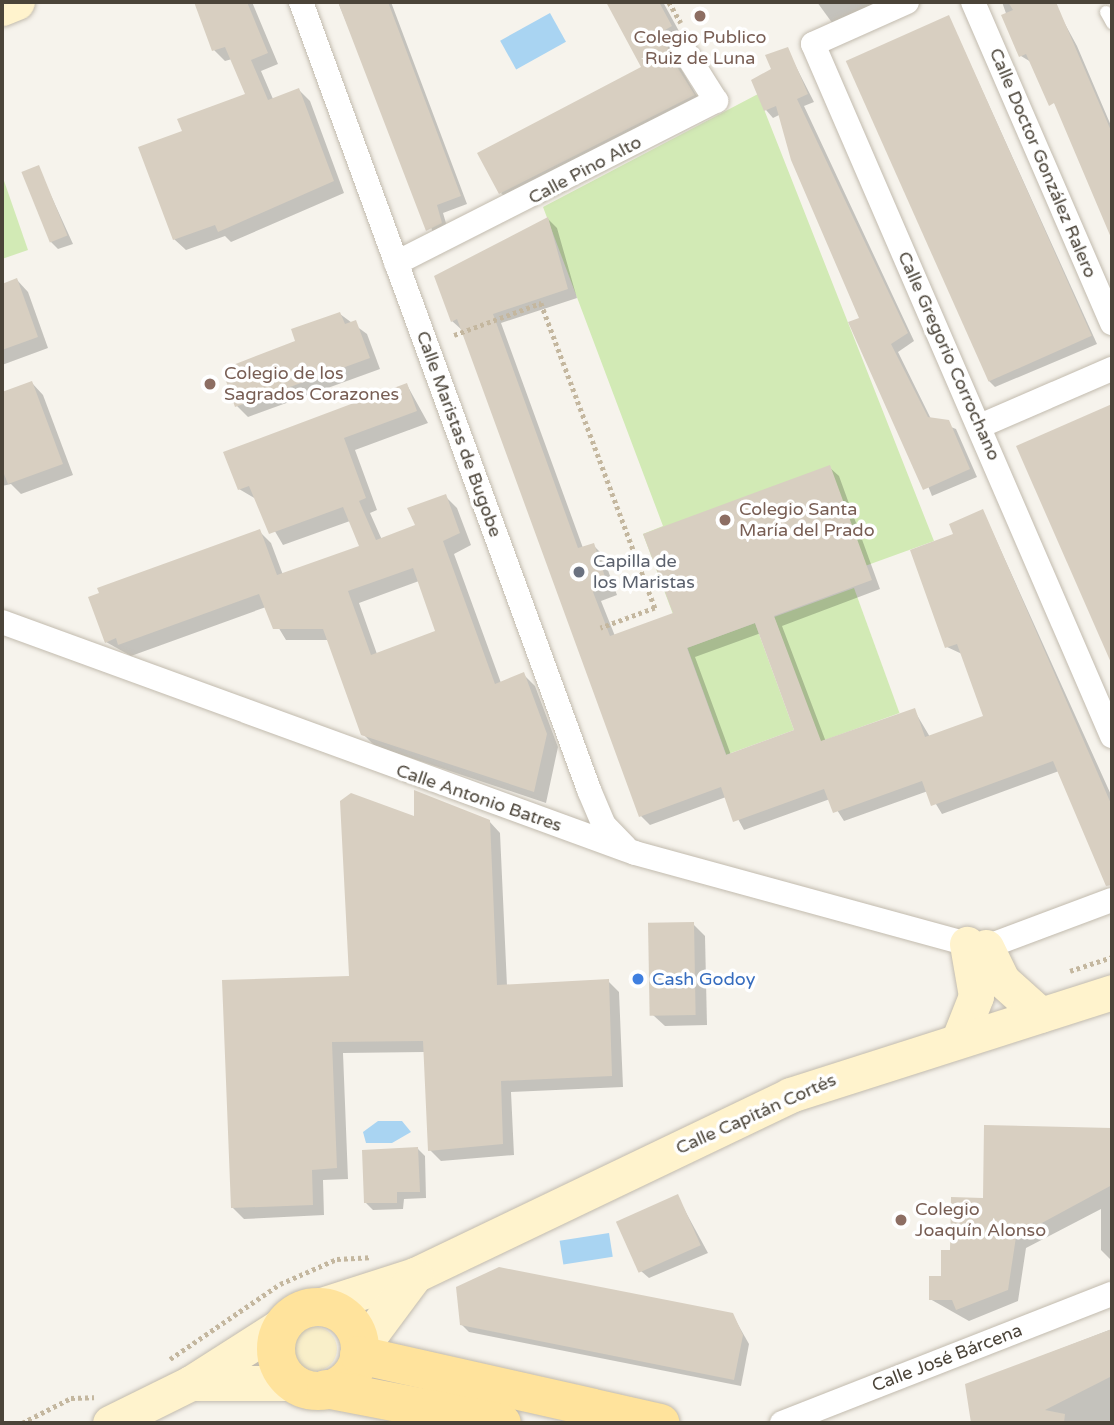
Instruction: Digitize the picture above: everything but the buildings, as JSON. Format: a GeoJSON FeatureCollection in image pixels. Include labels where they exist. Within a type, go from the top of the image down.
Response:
{"type":"FeatureCollection","features":[{"type":"Feature","properties":{"kind":"main road"},"geometry":{"type":"LineString","coordinates":[[2,8],[17,2]]}},
{"type":"Feature","properties":{"kind":"main road"},"geometry":{"type":"LineString","coordinates":[[976,946],[1002,980],[1041,1016]]}},
{"type":"Feature","properties":{"kind":"main road"},"geometry":{"type":"LineString","coordinates":[[959,1039],[976,996],[976,946]]}},
{"type":"Feature","properties":{"kind":"main road","name":"Calle Capitán Cortés"},"geometry":{"type":"LineString","coordinates":[[110,1423],[191,1383],[298,1315],[415,1275],[790,1095],[1112,992]]}},
{"type":"Feature","properties":{"kind":"main road","name":"Calle Capitán Cortés"},"geometry":{"type":"LineString","coordinates":[[191,1383],[311,1386],[348,1377],[359,1352],[415,1275]]}},
{"type":"Feature","properties":{"kind":"main road"},"geometry":{"type":"LineString","coordinates":[[502,1423],[311,1386],[277,1356],[298,1315],[347,1319],[359,1352],[660,1423]]}},
{"type":"Feature","properties":{"kind":"street","name":"Calle Maristas de Bugobe"},"geometry":{"type":"LineString","coordinates":[[301,2],[594,802],[604,825],[635,853]]}},
{"type":"Feature","properties":{"kind":"street","name":"Calle Gregorio Corrochano"},"geometry":{"type":"LineString","coordinates":[[907,2],[813,44],[1112,736]]}},
{"type":"Feature","properties":{"kind":"street","name":"Calle Doctor González Ralero"},"geometry":{"type":"LineString","coordinates":[[973,2],[1112,323]]}},
{"type":"Feature","properties":{"kind":"street","name":"Calle Pino Alto"},"geometry":{"type":"LineString","coordinates":[[396,263],[716,101],[682,47]]}},
{"type":"Feature","properties":{"kind":"street"},"geometry":{"type":"LineString","coordinates":[[980,426],[1112,369]]}},
{"type":"Feature","properties":{"kind":"street","name":"Calle Antonio Batres"},"geometry":{"type":"LineString","coordinates":[[2,622],[635,853],[976,946]]}},
{"type":"Feature","properties":{"kind":"street"},"geometry":{"type":"LineString","coordinates":[[976,946],[1112,900]]}},
{"type":"Feature","properties":{"kind":"street","name":"Calle José Bárcena"},"geometry":{"type":"LineString","coordinates":[[782,1423],[1112,1294]]}},
{"type":"Feature","properties":{"kind":"path"},"geometry":{"type":"LineString","coordinates":[[454,335],[541,303],[655,608],[601,628]]}},
{"type":"Feature","properties":{"kind":"green space"},"geometry":{"type":"Polygon","coordinates":[[[758,94],[934,541],[680,633],[643,534],[663,526],[543,207],[758,94]]]}},
{"type":"Feature","properties":{"kind":"green space"},"geometry":{"type":"Polygon","coordinates":[[[2,175],[28,250],[2,259],[2,175]]]}},
{"type":"Feature","properties":{"kind":"green space"},"geometry":{"type":"Polygon","coordinates":[[[854,588],[899,713],[820,742],[774,617],[854,588]]]}},
{"type":"Feature","properties":{"kind":"green space"},"geometry":{"type":"Polygon","coordinates":[[[755,623],[794,730],[726,755],[687,648],[755,623]]]}},
{"type":"Feature","properties":{"kind":"sand"},"geometry":{"type":"Polygon","coordinates":[[[315,1327],[324,1328],[331,1333],[336,1340],[336,1358],[331,1365],[324,1370],[315,1371],[306,1370],[299,1365],[294,1358],[293,1349],[294,1340],[299,1333],[306,1328],[315,1327]]]}},
{"type":"Feature","properties":{"kind":"water"},"geometry":{"type":"Polygon","coordinates":[[[550,13],[566,42],[516,69],[500,41],[550,13]]]}},
{"type":"Feature","properties":{"kind":"water"},"geometry":{"type":"Polygon","coordinates":[[[378,1121],[402,1121],[411,1132],[392,1143],[366,1143],[363,1132],[378,1121]]]}},
{"type":"Feature","properties":{"kind":"water"},"geometry":{"type":"Polygon","coordinates":[[[609,1233],[613,1257],[563,1265],[560,1241],[609,1233]]]}},
{"type":"Feature","properties":{"kind":"place","name":"Colegio Publico Ruiz de Luna"},"geometry":{"type":"Point","coordinates":[700,16]}},
{"type":"Feature","properties":{"kind":"place","name":"Colegio de los Sagrados Corazones"},"geometry":{"type":"Point","coordinates":[210,384]}},
{"type":"Feature","properties":{"kind":"place","name":"Colegio Santa María del Prado"},"geometry":{"type":"Point","coordinates":[725,520]}},
{"type":"Feature","properties":{"kind":"place","name":"Capilla de los Maristas"},"geometry":{"type":"Point","coordinates":[579,572]}},
{"type":"Feature","properties":{"kind":"place","name":"Cash Godoy"},"geometry":{"type":"Point","coordinates":[638,979]}},
{"type":"Feature","properties":{"kind":"place","name":"Colegio Joaquín Alonso"},"geometry":{"type":"Point","coordinates":[901,1220]}}]}
